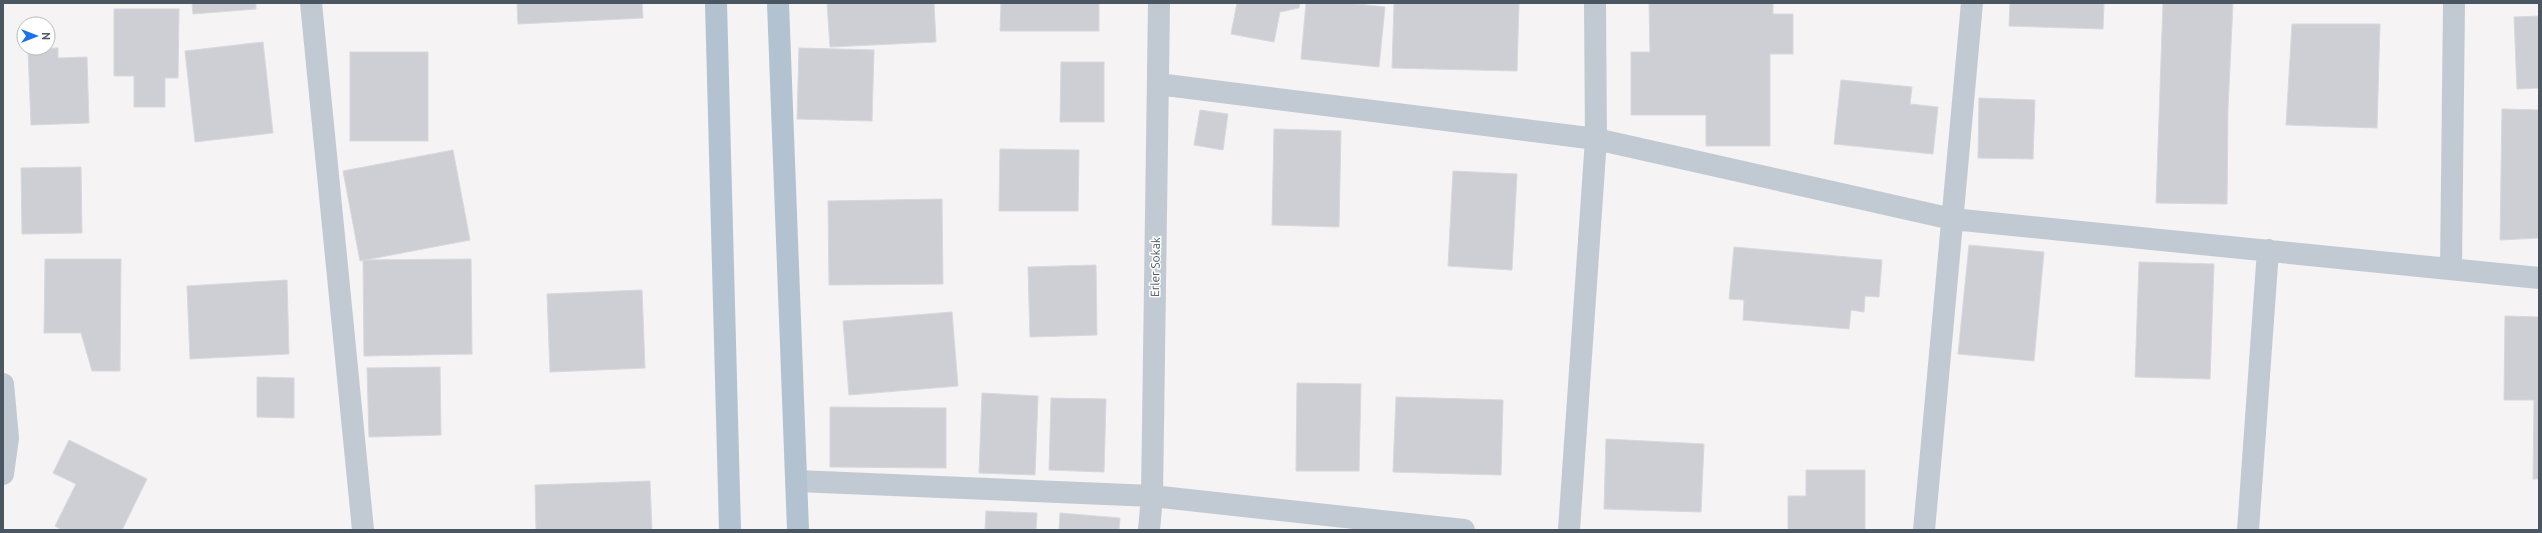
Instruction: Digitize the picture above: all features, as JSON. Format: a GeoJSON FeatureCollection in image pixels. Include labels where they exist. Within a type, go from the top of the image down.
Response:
{"type":"FeatureCollection","features":[{"type":"Feature","properties":{"kind":"main road"},"geometry":{"type":"LineString","coordinates":[[716,3],[730,530]]}},
{"type":"Feature","properties":{"kind":"main road"},"geometry":{"type":"LineString","coordinates":[[778,3],[798,530]]}},
{"type":"Feature","properties":{"kind":"street"},"geometry":{"type":"LineString","coordinates":[[311,3],[363,530]]}},
{"type":"Feature","properties":{"kind":"street","name":"Erler Sokak"},"geometry":{"type":"LineString","coordinates":[[1149,530],[1152,496],[1159,3]]}},
{"type":"Feature","properties":{"kind":"street"},"geometry":{"type":"LineString","coordinates":[[1570,530],[1596,139],[1595,3]]}},
{"type":"Feature","properties":{"kind":"street"},"geometry":{"type":"LineString","coordinates":[[1924,530],[1972,3]]}},
{"type":"Feature","properties":{"kind":"street"},"geometry":{"type":"LineString","coordinates":[[2451,269],[2454,3]]}},
{"type":"Feature","properties":{"kind":"street"},"geometry":{"type":"LineString","coordinates":[[1158,84],[1596,139],[1952,219],[2539,278]]}},
{"type":"Feature","properties":{"kind":"street"},"geometry":{"type":"LineString","coordinates":[[2248,530],[2268,250]]}},
{"type":"Feature","properties":{"kind":"street"},"geometry":{"type":"LineString","coordinates":[[3,384],[8,438],[3,474]]}},
{"type":"Feature","properties":{"kind":"street"},"geometry":{"type":"LineString","coordinates":[[797,481],[1152,496],[1464,530]]}},
{"type":"Feature","properties":{"kind":"building"},"geometry":{"type":"Polygon","coordinates":[[[192,3],[256,3],[256,9],[193,14],[192,3]]]}},
{"type":"Feature","properties":{"kind":"building"},"geometry":{"type":"Polygon","coordinates":[[[517,3],[642,3],[643,18],[518,24],[517,3]]]}},
{"type":"Feature","properties":{"kind":"building"},"geometry":{"type":"Polygon","coordinates":[[[827,3],[934,3],[936,42],[830,47],[827,3]]]}},
{"type":"Feature","properties":{"kind":"building"},"geometry":{"type":"Polygon","coordinates":[[[1001,3],[1099,3],[1099,31],[1000,31],[1001,3]]]}},
{"type":"Feature","properties":{"kind":"building"},"geometry":{"type":"Polygon","coordinates":[[[1237,3],[1300,3],[1299,8],[1280,12],[1274,42],[1231,34],[1237,3]]]}},
{"type":"Feature","properties":{"kind":"building"},"geometry":{"type":"Polygon","coordinates":[[[1306,3],[1348,3],[1385,7],[1379,67],[1301,59],[1306,3]]]}},
{"type":"Feature","properties":{"kind":"building"},"geometry":{"type":"Polygon","coordinates":[[[1394,3],[1519,3],[1517,71],[1392,68],[1394,3]]]}},
{"type":"Feature","properties":{"kind":"building"},"geometry":{"type":"Polygon","coordinates":[[[1649,3],[1773,3],[1773,14],[1793,14],[1793,54],[1770,54],[1770,146],[1706,146],[1706,115],[1631,115],[1631,52],[1650,52],[1649,3]]]}},
{"type":"Feature","properties":{"kind":"building"},"geometry":{"type":"Polygon","coordinates":[[[2010,3],[2104,3],[2103,29],[2009,26],[2010,3]]]}},
{"type":"Feature","properties":{"kind":"building"},"geometry":{"type":"Polygon","coordinates":[[[2163,3],[2233,3],[2228,107],[2227,204],[2156,203],[2163,3]]]}},
{"type":"Feature","properties":{"kind":"building"},"geometry":{"type":"Polygon","coordinates":[[[114,9],[179,9],[178,78],[165,78],[165,107],[134,107],[134,76],[114,76],[114,9]]]}},
{"type":"Feature","properties":{"kind":"building"},"geometry":{"type":"Polygon","coordinates":[[[2539,16],[2539,88],[2517,89],[2514,17],[2539,16]]]}},
{"type":"Feature","properties":{"kind":"building"},"geometry":{"type":"Polygon","coordinates":[[[2292,24],[2380,24],[2377,128],[2286,125],[2292,24]]]}},
{"type":"Feature","properties":{"kind":"building"},"geometry":{"type":"Polygon","coordinates":[[[263,42],[273,133],[195,142],[185,51],[263,42]]]}},
{"type":"Feature","properties":{"kind":"building"},"geometry":{"type":"Polygon","coordinates":[[[56,48],[58,48],[58,58],[87,57],[89,123],[31,125],[28,56],[56,56],[56,48]]]}},
{"type":"Feature","properties":{"kind":"building"},"geometry":{"type":"Polygon","coordinates":[[[799,48],[874,50],[872,121],[797,119],[799,48]]]}},
{"type":"Feature","properties":{"kind":"building"},"geometry":{"type":"Polygon","coordinates":[[[350,52],[428,52],[428,141],[350,141],[350,52]]]}},
{"type":"Feature","properties":{"kind":"building"},"geometry":{"type":"Polygon","coordinates":[[[1061,62],[1104,62],[1104,122],[1060,122],[1061,62]]]}},
{"type":"Feature","properties":{"kind":"building"},"geometry":{"type":"Polygon","coordinates":[[[1841,80],[1912,87],[1910,104],[1938,107],[1933,154],[1834,144],[1841,80]]]}},
{"type":"Feature","properties":{"kind":"building"},"geometry":{"type":"Polygon","coordinates":[[[1979,98],[2035,100],[2033,159],[1978,158],[1979,98]]]}},
{"type":"Feature","properties":{"kind":"building"},"geometry":{"type":"Polygon","coordinates":[[[2502,109],[2539,110],[2539,238],[2500,240],[2502,109]]]}},
{"type":"Feature","properties":{"kind":"building"},"geometry":{"type":"Polygon","coordinates":[[[1200,110],[1228,114],[1223,150],[1194,145],[1200,110]]]}},
{"type":"Feature","properties":{"kind":"building"},"geometry":{"type":"Polygon","coordinates":[[[1274,129],[1341,131],[1339,227],[1272,225],[1274,129]]]}},
{"type":"Feature","properties":{"kind":"building"},"geometry":{"type":"Polygon","coordinates":[[[1000,149],[1079,150],[1078,211],[999,211],[1000,149]]]}},
{"type":"Feature","properties":{"kind":"building"},"geometry":{"type":"Polygon","coordinates":[[[453,150],[470,240],[360,261],[343,171],[453,150]]]}},
{"type":"Feature","properties":{"kind":"building"},"geometry":{"type":"Polygon","coordinates":[[[81,167],[82,233],[22,234],[21,168],[81,167]]]}},
{"type":"Feature","properties":{"kind":"building"},"geometry":{"type":"Polygon","coordinates":[[[1453,171],[1517,174],[1512,270],[1448,266],[1453,171]]]}},
{"type":"Feature","properties":{"kind":"building"},"geometry":{"type":"Polygon","coordinates":[[[942,199],[943,284],[829,285],[828,201],[942,199]]]}},
{"type":"Feature","properties":{"kind":"building"},"geometry":{"type":"Polygon","coordinates":[[[1969,245],[2044,252],[2034,361],[1958,354],[1969,245]]]}},
{"type":"Feature","properties":{"kind":"building"},"geometry":{"type":"Polygon","coordinates":[[[1734,247],[1882,260],[1879,297],[1865,296],[1864,312],[1851,310],[1849,329],[1743,320],[1744,300],[1729,299],[1734,247]]]}},
{"type":"Feature","properties":{"kind":"building"},"geometry":{"type":"Polygon","coordinates":[[[45,259],[121,259],[120,371],[92,371],[81,333],[44,333],[45,259]]]}},
{"type":"Feature","properties":{"kind":"building"},"geometry":{"type":"Polygon","coordinates":[[[471,259],[472,354],[364,356],[363,260],[471,259]]]}},
{"type":"Feature","properties":{"kind":"building"},"geometry":{"type":"Polygon","coordinates":[[[2139,262],[2214,264],[2210,379],[2135,377],[2139,262]]]}},
{"type":"Feature","properties":{"kind":"building"},"geometry":{"type":"Polygon","coordinates":[[[1096,265],[1097,335],[1030,337],[1028,267],[1096,265]]]}},
{"type":"Feature","properties":{"kind":"building"},"geometry":{"type":"Polygon","coordinates":[[[287,280],[289,354],[190,359],[187,286],[287,280]]]}},
{"type":"Feature","properties":{"kind":"building"},"geometry":{"type":"Polygon","coordinates":[[[642,290],[645,368],[550,372],[547,294],[642,290]]]}},
{"type":"Feature","properties":{"kind":"building"},"geometry":{"type":"Polygon","coordinates":[[[952,312],[958,386],[849,395],[843,321],[952,312]]]}},
{"type":"Feature","properties":{"kind":"building"},"geometry":{"type":"Polygon","coordinates":[[[2505,316],[2539,317],[2539,479],[2533,479],[2534,400],[2504,400],[2505,316]]]}},
{"type":"Feature","properties":{"kind":"building"},"geometry":{"type":"Polygon","coordinates":[[[440,367],[441,435],[369,437],[367,368],[440,367]]]}},
{"type":"Feature","properties":{"kind":"building"},"geometry":{"type":"Polygon","coordinates":[[[257,377],[294,378],[294,418],[257,417],[257,377]]]}},
{"type":"Feature","properties":{"kind":"building"},"geometry":{"type":"Polygon","coordinates":[[[1297,383],[1361,384],[1359,471],[1296,471],[1297,383]]]}},
{"type":"Feature","properties":{"kind":"building"},"geometry":{"type":"Polygon","coordinates":[[[982,393],[1038,396],[1035,475],[979,473],[982,393]]]}},
{"type":"Feature","properties":{"kind":"building"},"geometry":{"type":"Polygon","coordinates":[[[1396,397],[1503,400],[1501,475],[1393,472],[1396,397]]]}},
{"type":"Feature","properties":{"kind":"building"},"geometry":{"type":"Polygon","coordinates":[[[1051,398],[1106,399],[1104,472],[1049,470],[1051,398]]]}},
{"type":"Feature","properties":{"kind":"building"},"geometry":{"type":"Polygon","coordinates":[[[830,407],[946,408],[946,468],[830,467],[830,407]]]}},
{"type":"Feature","properties":{"kind":"building"},"geometry":{"type":"Polygon","coordinates":[[[1606,439],[1704,444],[1701,512],[1604,509],[1606,439]]]}},
{"type":"Feature","properties":{"kind":"building"},"geometry":{"type":"Polygon","coordinates":[[[69,440],[147,479],[122,530],[62,530],[55,526],[76,484],[53,473],[69,440]]]}},
{"type":"Feature","properties":{"kind":"building"},"geometry":{"type":"Polygon","coordinates":[[[1806,470],[1865,470],[1865,530],[1788,530],[1788,496],[1806,496],[1806,470]]]}},
{"type":"Feature","properties":{"kind":"building"},"geometry":{"type":"Polygon","coordinates":[[[650,481],[652,530],[536,530],[535,485],[650,481]]]}},
{"type":"Feature","properties":{"kind":"building"},"geometry":{"type":"Polygon","coordinates":[[[986,511],[1037,513],[1036,530],[985,530],[986,511]]]}},
{"type":"Feature","properties":{"kind":"building"},"geometry":{"type":"Polygon","coordinates":[[[1060,513],[1120,518],[1119,530],[1059,530],[1060,513]]]}}]}
